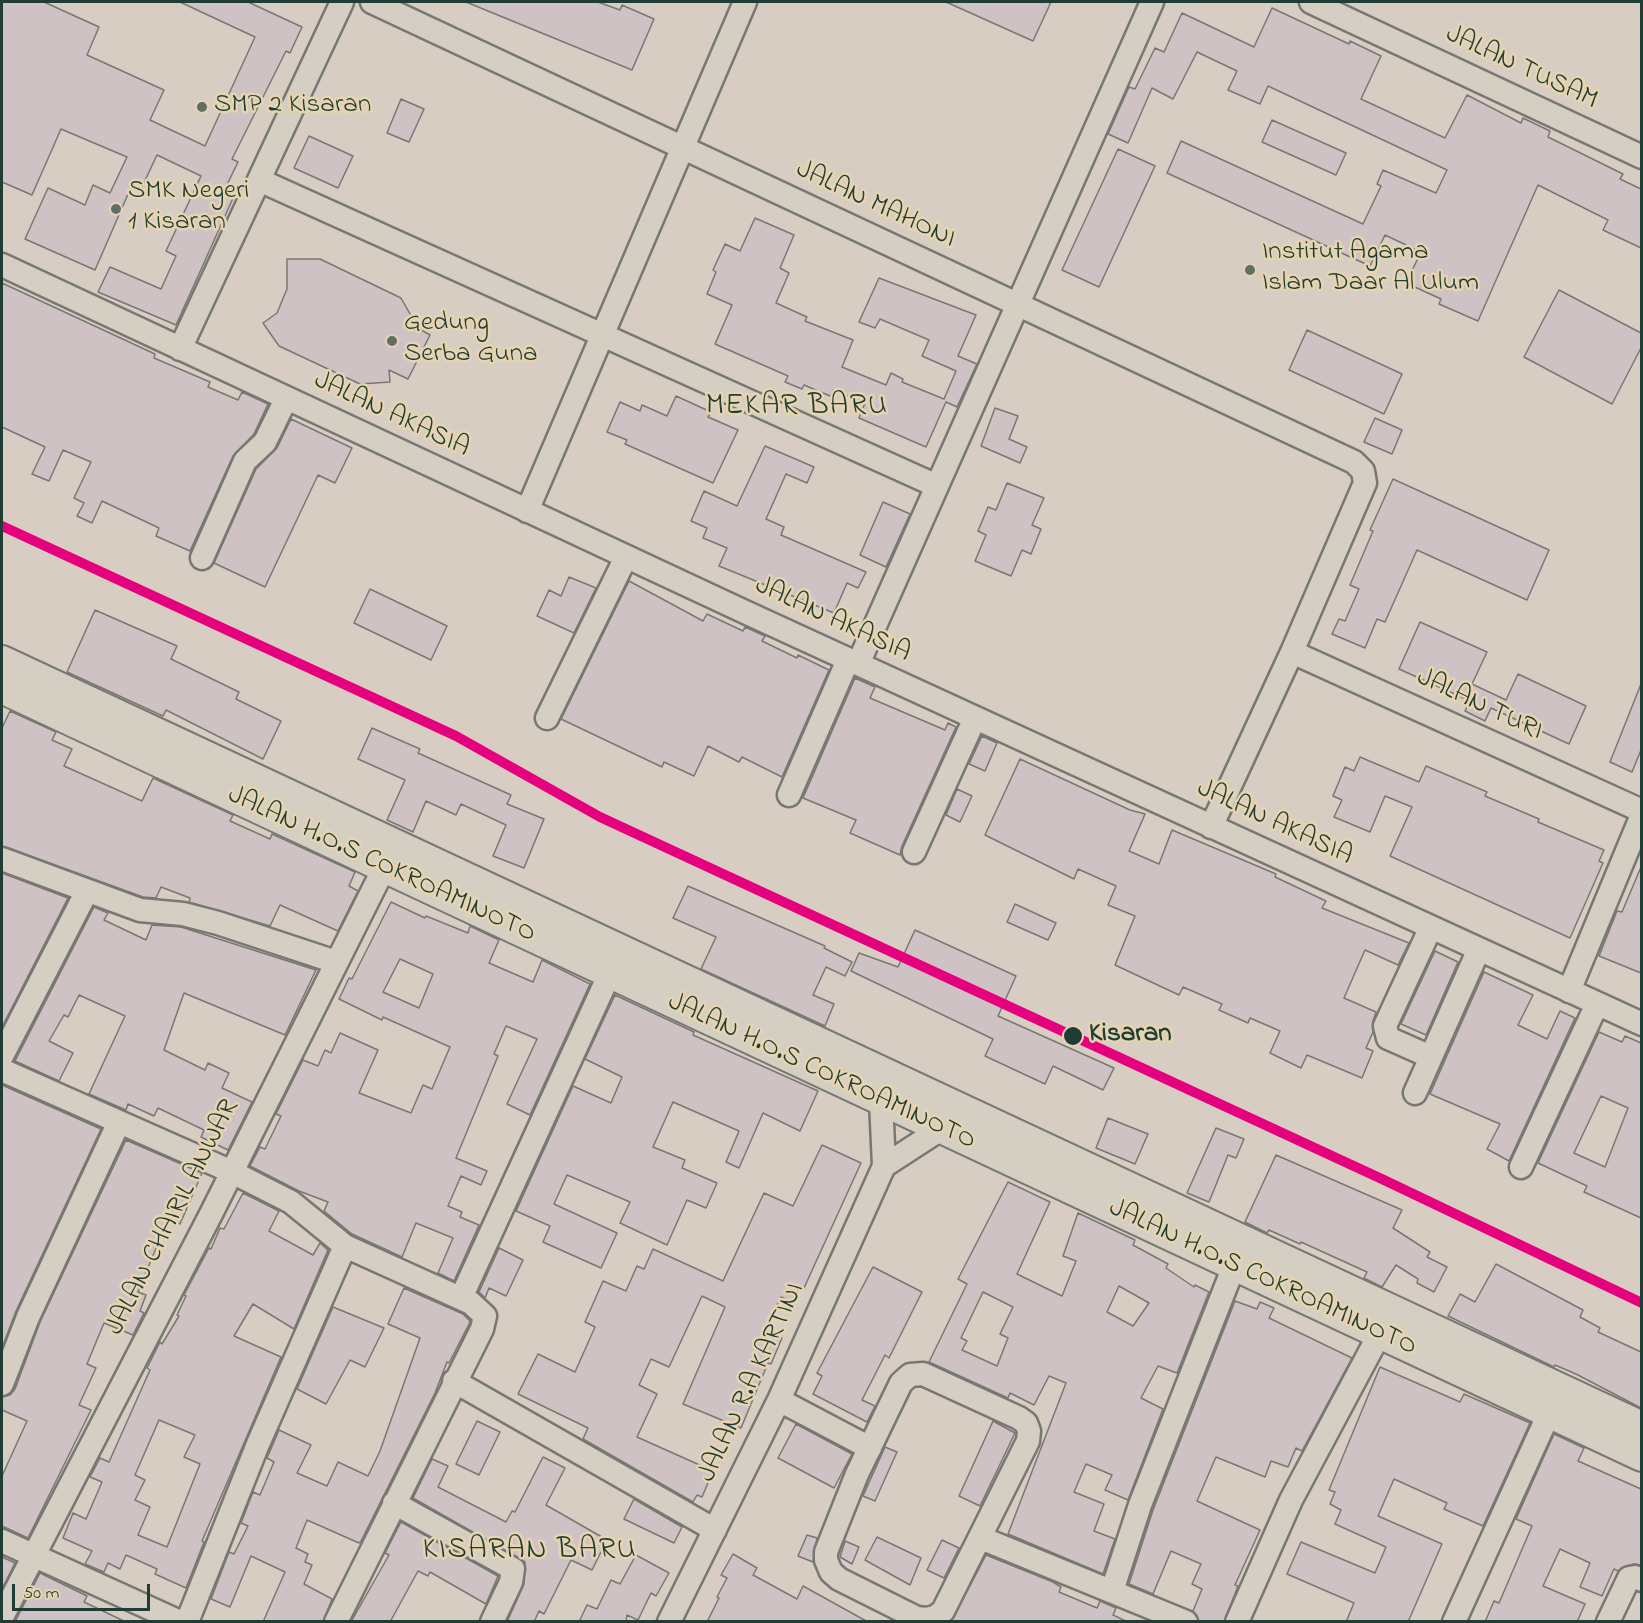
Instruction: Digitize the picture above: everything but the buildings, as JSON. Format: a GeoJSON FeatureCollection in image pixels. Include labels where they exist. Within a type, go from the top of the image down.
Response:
{"type":"FeatureCollection","features":[{"type":"Feature","properties":{"kind":"main road","name":"JALAN H.O.S COKROAMINOTO"},"geometry":{"type":"LineString","coordinates":[[2,661],[390,856],[610,974],[1234,1266],[1380,1333],[1555,1402],[1641,1427]]}},
{"type":"Feature","properties":{"kind":"main road","name":"JALAN H.O.S COKROAMINOTO"},"geometry":{"type":"LineString","coordinates":[[2,688],[390,856],[1555,1402],[1641,1456]]}},
{"type":"Feature","properties":{"kind":"street"},"geometry":{"type":"LineString","coordinates":[[180,349],[342,2]]}},
{"type":"Feature","properties":{"kind":"street","name":"JALAN MAHONI"},"geometry":{"type":"LineString","coordinates":[[372,2],[1354,462],[1363,471],[1365,483],[1292,652]]}},
{"type":"Feature","properties":{"kind":"street"},"geometry":{"type":"LineString","coordinates":[[526,511],[745,2]]}},
{"type":"Feature","properties":{"kind":"street"},"geometry":{"type":"LineString","coordinates":[[789,795],[937,486],[1152,2]]}},
{"type":"Feature","properties":{"kind":"street","name":"JALAN TUSAM"},"geometry":{"type":"LineString","coordinates":[[1311,2],[1641,157]]}},
{"type":"Feature","properties":{"kind":"street"},"geometry":{"type":"LineString","coordinates":[[259,180],[937,486]]}},
{"type":"Feature","properties":{"kind":"street","name":"JALAN AKASIA"},"geometry":{"type":"LineString","coordinates":[[2,264],[526,511],[1641,1024]]}},
{"type":"Feature","properties":{"kind":"street"},"geometry":{"type":"LineString","coordinates":[[202,558],[245,461],[266,442],[286,399]]}},
{"type":"Feature","properties":{"kind":"street"},"geometry":{"type":"LineString","coordinates":[[547,718],[626,557]]}},
{"type":"Feature","properties":{"kind":"street"},"geometry":{"type":"LineString","coordinates":[[1211,826],[1292,652]]}},
{"type":"Feature","properties":{"kind":"street","name":"JALAN TURI"},"geometry":{"type":"LineString","coordinates":[[1292,652],[1641,813]]}},
{"type":"Feature","properties":{"kind":"street"},"geometry":{"type":"LineString","coordinates":[[914,852],[975,718]]}},
{"type":"Feature","properties":{"kind":"street"},"geometry":{"type":"LineString","coordinates":[[1569,991],[1641,813]]}},
{"type":"Feature","properties":{"kind":"street","name":"JALAN CHAIRIL ANWAR"},"geometry":{"type":"LineString","coordinates":[[2,1617],[211,1214],[230,1171],[390,856]]}},
{"type":"Feature","properties":{"kind":"street"},"geometry":{"type":"LineString","coordinates":[[2,859],[140,910],[183,914],[218,923],[336,962]]}},
{"type":"Feature","properties":{"kind":"street"},"geometry":{"type":"LineString","coordinates":[[2,1056],[87,891]]}},
{"type":"Feature","properties":{"kind":"street"},"geometry":{"type":"LineString","coordinates":[[1431,927],[1385,1026],[1388,1038],[1431,1057]]}},
{"type":"Feature","properties":{"kind":"street"},"geometry":{"type":"LineString","coordinates":[[1415,1093],[1479,950]]}},
{"type":"Feature","properties":{"kind":"street"},"geometry":{"type":"LineString","coordinates":[[461,1299],[610,974]]}},
{"type":"Feature","properties":{"kind":"street"},"geometry":{"type":"LineString","coordinates":[[1521,1167],[1597,1004]]}},
{"type":"Feature","properties":{"kind":"street"},"geometry":{"type":"LineString","coordinates":[[2,1070],[230,1171],[291,1202],[345,1246],[461,1299],[481,1310],[485,1316],[482,1329],[454,1381],[336,1622]]}},
{"type":"Feature","properties":{"kind":"street"},"geometry":{"type":"LineString","coordinates":[[881,1101],[884,1166]]}},
{"type":"Feature","properties":{"kind":"street"},"geometry":{"type":"LineString","coordinates":[[2,1384],[28,1317],[119,1122]]}},
{"type":"Feature","properties":{"kind":"street"},"geometry":{"type":"LineString","coordinates":[[884,1166],[941,1128]]}},
{"type":"Feature","properties":{"kind":"street","name":"JALAN R.A KARTINI"},"geometry":{"type":"LineString","coordinates":[[669,1622],[779,1400],[884,1166]]}},
{"type":"Feature","properties":{"kind":"street"},"geometry":{"type":"LineString","coordinates":[[187,1622],[258,1444],[345,1246]]}},
{"type":"Feature","properties":{"kind":"street"},"geometry":{"type":"LineString","coordinates":[[1112,1591],[1140,1505],[1234,1266]]}},
{"type":"Feature","properties":{"kind":"street"},"geometry":{"type":"LineString","coordinates":[[1237,1622],[1291,1500],[1380,1333]]}},
{"type":"Feature","properties":{"kind":"street"},"geometry":{"type":"LineString","coordinates":[[923,1374],[1026,1423],[1028,1441],[981,1538],[943,1611],[927,1620],[917,1618],[839,1579],[831,1572],[826,1560],[826,1552],[870,1448],[901,1383],[910,1375],[923,1374]]}},
{"type":"Feature","properties":{"kind":"street"},"geometry":{"type":"LineString","coordinates":[[454,1381],[715,1530]]}},
{"type":"Feature","properties":{"kind":"street"},"geometry":{"type":"LineString","coordinates":[[779,1400],[870,1448]]}},
{"type":"Feature","properties":{"kind":"street"},"geometry":{"type":"LineString","coordinates":[[1454,1622],[1555,1402]]}},
{"type":"Feature","properties":{"kind":"street"},"geometry":{"type":"LineString","coordinates":[[394,1503],[513,1569],[511,1582],[492,1622]]}},
{"type":"Feature","properties":{"kind":"street"},"geometry":{"type":"LineString","coordinates":[[981,1538],[1186,1622]]}},
{"type":"Feature","properties":{"kind":"street"},"geometry":{"type":"LineString","coordinates":[[2,1541],[180,1622]]}},
{"type":"Feature","properties":{"kind":"street"},"geometry":{"type":"LineString","coordinates":[[1608,1622],[1629,1578],[1635,1577],[1641,1580]]}},
{"type":"Feature","properties":{"kind":"transit line"},"geometry":{"type":"LineString","coordinates":[[2,526],[456,736],[600,817],[1384,1180],[1642,1303]]}},
{"type":"Feature","properties":{"kind":"place","name":"SMP 2 Kisaran"},"geometry":{"type":"Point","coordinates":[202,107]}},
{"type":"Feature","properties":{"kind":"place","name":"SMK Negeri 1 Kisaran"},"geometry":{"type":"Point","coordinates":[116,209]}},
{"type":"Feature","properties":{"kind":"place","name":"Institut Agama Islam Daar Al Ulum"},"geometry":{"type":"Point","coordinates":[1250,270]}},
{"type":"Feature","properties":{"kind":"place","name":"Gedung Serba Guna"},"geometry":{"type":"Point","coordinates":[392,341]}},
{"type":"Feature","properties":{"kind":"place","name":"Kisaran"},"geometry":{"type":"Point","coordinates":[1073,1036]}},
{"type":"Feature","properties":{"kind":"district","name":"MEKAR BARU"},"geometry":{"type":"Point","coordinates":[797,408]}},
{"type":"Feature","properties":{"kind":"district","name":"KISARAN BARU"},"geometry":{"type":"Point","coordinates":[530,1552]}}]}
